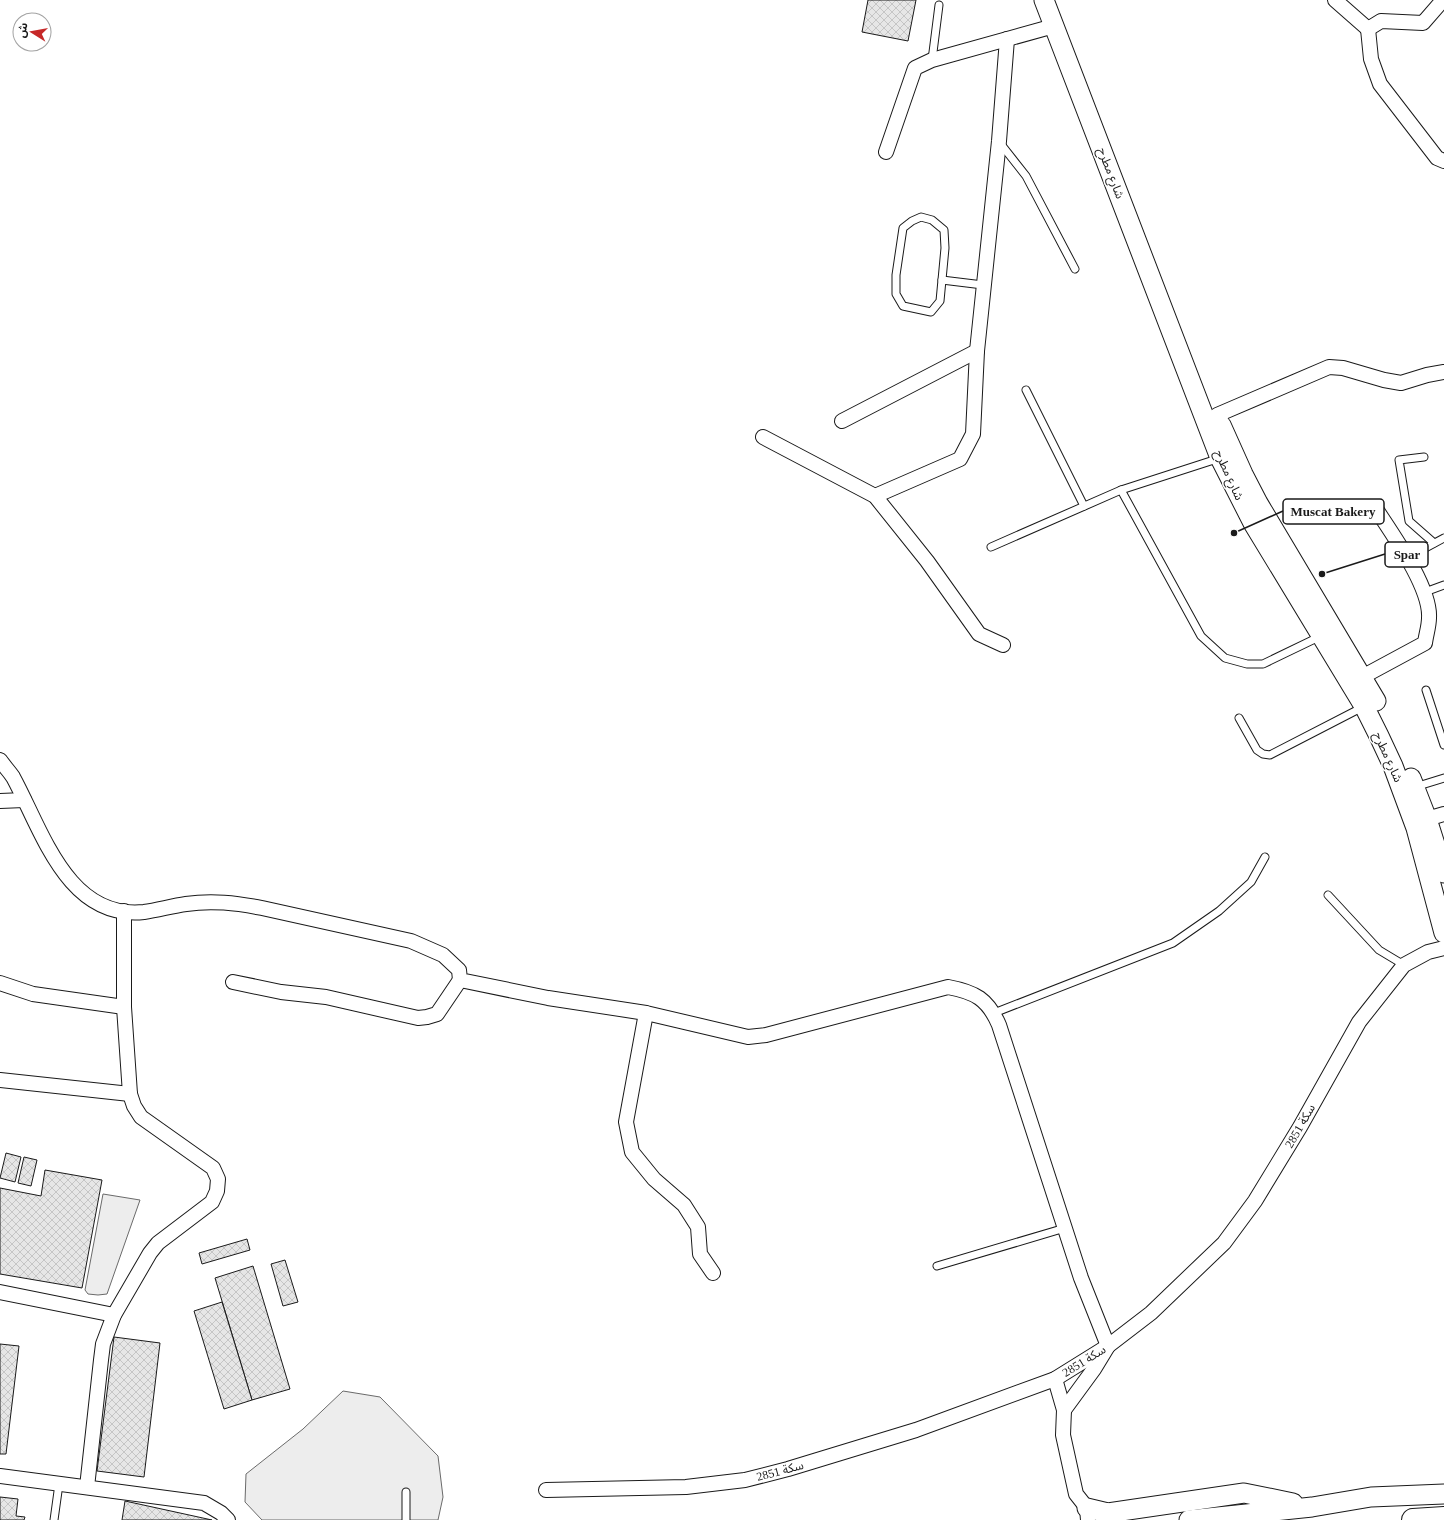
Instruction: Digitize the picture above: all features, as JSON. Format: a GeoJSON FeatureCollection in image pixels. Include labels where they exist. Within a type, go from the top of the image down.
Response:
{"type":"FeatureCollection","features":[{"type":"Feature","properties":{"kind":"main road","name":"شارع مطرح"},"geometry":{"type":"LineString","coordinates":[[1044,0],[1220,458],[1253,523],[1364,706],[1393,766],[1416,828],[1444,933]]}},
{"type":"Feature","properties":{"kind":"main road","name":"شارع مطرح"},"geometry":{"type":"LineString","coordinates":[[1056,0],[1217,415],[1232,450],[1258,502],[1362,677],[1391,731],[1415,787],[1436,817],[1444,873]]}},
{"type":"Feature","properties":{"kind":"main road"},"geometry":{"type":"LineString","coordinates":[[1087,1514],[1108,1513],[1244,1493],[1312,1507]]}},
{"type":"Feature","properties":{"kind":"main road"},"geometry":{"type":"LineString","coordinates":[[1189,1520],[1312,1507],[1371,1497],[1444,1494]]}},
{"type":"Feature","properties":{"kind":"main road"},"geometry":{"type":"LineString","coordinates":[[1413,1520],[1444,1518]]}},
{"type":"Feature","properties":{"kind":"street"},"geometry":{"type":"LineString","coordinates":[[1335,0],[1368,29],[1371,59],[1380,84],[1437,158],[1444,161]]}},
{"type":"Feature","properties":{"kind":"street"},"geometry":{"type":"LineString","coordinates":[[1368,29],[1381,21],[1423,23],[1443,0]]}},
{"type":"Feature","properties":{"kind":"street"},"geometry":{"type":"LineString","coordinates":[[886,152],[915,68],[932,60],[1054,26]]}},
{"type":"Feature","properties":{"kind":"street"},"geometry":{"type":"LineString","coordinates":[[874,496],[960,459],[973,434],[977,351],[999,141],[1007,39]]}},
{"type":"Feature","properties":{"kind":"street"},"geometry":{"type":"LineString","coordinates":[[842,421],[977,351]]}},
{"type":"Feature","properties":{"kind":"street"},"geometry":{"type":"LineString","coordinates":[[1217,415],[1329,367],[1343,368],[1384,380],[1402,382],[1444,372]]}},
{"type":"Feature","properties":{"kind":"street"},"geometry":{"type":"LineString","coordinates":[[763,437],[874,496],[927,561],[979,634],[1004,645]]}},
{"type":"Feature","properties":{"kind":"street"},"geometry":{"type":"LineString","coordinates":[[1362,677],[1425,643],[1430,617],[1425,592],[1407,558],[1376,509]]}},
{"type":"Feature","properties":{"kind":"street"},"geometry":{"type":"LineString","coordinates":[[0,760],[12,776],[57,864],[70,880],[87,896],[99,903],[124,911],[143,912],[186,904],[212,902],[237,903],[411,941],[443,955],[459,970],[460,980],[436,1014],[418,1018],[326,997],[281,992],[233,982]]}},
{"type":"Feature","properties":{"kind":"street"},"geometry":{"type":"LineString","coordinates":[[0,801],[24,800]]}},
{"type":"Feature","properties":{"kind":"street"},"geometry":{"type":"LineString","coordinates":[[87,1487],[103,1344],[114,1315],[150,1253],[158,1243],[212,1202],[217,1191],[218,1179],[213,1168],[141,1117],[134,1106],[130,1094],[124,1007],[124,911]]}},
{"type":"Feature","properties":{"kind":"street","name":"سكة 2851"},"geometry":{"type":"LineString","coordinates":[[546,1490],[686,1487],[744,1480],[788,1469],[916,1430],[1055,1379],[1108,1346],[1150,1312],[1224,1243],[1255,1201],[1284,1154],[1359,1022],[1404,965],[1428,952],[1444,948]]}},
{"type":"Feature","properties":{"kind":"street"},"geometry":{"type":"LineString","coordinates":[[460,980],[548,998],[646,1013],[748,1037],[766,1036],[948,988],[964,990],[983,998],[994,1013],[1081,1278],[1108,1346],[1094,1369],[1064,1410]]}},
{"type":"Feature","properties":{"kind":"street"},"geometry":{"type":"LineString","coordinates":[[0,983],[33,994],[124,1007]]}},
{"type":"Feature","properties":{"kind":"street"},"geometry":{"type":"LineString","coordinates":[[646,1013],[626,1122],[632,1152],[654,1179],[684,1205],[698,1227],[700,1254],[713,1273]]}},
{"type":"Feature","properties":{"kind":"street"},"geometry":{"type":"LineString","coordinates":[[0,1080],[130,1094]]}},
{"type":"Feature","properties":{"kind":"street"},"geometry":{"type":"LineString","coordinates":[[0,1292],[114,1315]]}},
{"type":"Feature","properties":{"kind":"street"},"geometry":{"type":"LineString","coordinates":[[1055,1379],[1064,1410],[1063,1435],[1076,1494],[1087,1514]]}},
{"type":"Feature","properties":{"kind":"street"},"geometry":{"type":"LineString","coordinates":[[0,1476],[204,1503],[221,1512],[228,1520]]}},
{"type":"Feature","properties":{"kind":"lane"},"geometry":{"type":"LineString","coordinates":[[932,60],[939,5]]}},
{"type":"Feature","properties":{"kind":"lane"},"geometry":{"type":"LineString","coordinates":[[999,141],[1026,176],[1075,269]]}},
{"type":"Feature","properties":{"kind":"lane"},"geometry":{"type":"LineString","coordinates":[[921,217],[932,220],[944,230],[946,248],[942,280],[940,301],[931,312],[903,306],[896,294],[896,274],[903,228],[921,217]]}},
{"type":"Feature","properties":{"kind":"lane"},"geometry":{"type":"LineString","coordinates":[[942,280],[984,285]]}},
{"type":"Feature","properties":{"kind":"lane"},"geometry":{"type":"LineString","coordinates":[[1026,390],[1084,506]]}},
{"type":"Feature","properties":{"kind":"lane"},"geometry":{"type":"LineString","coordinates":[[1424,456],[1399,460],[1409,521],[1434,543]]}},
{"type":"Feature","properties":{"kind":"lane"},"geometry":{"type":"LineString","coordinates":[[991,547],[1121,490],[1220,458]]}},
{"type":"Feature","properties":{"kind":"lane"},"geometry":{"type":"LineString","coordinates":[[1121,490],[1201,636],[1225,658],[1247,664],[1263,664],[1321,636]]}},
{"type":"Feature","properties":{"kind":"lane"},"geometry":{"type":"LineString","coordinates":[[1407,558],[1444,538]]}},
{"type":"Feature","properties":{"kind":"lane"},"geometry":{"type":"LineString","coordinates":[[1425,592],[1444,585]]}},
{"type":"Feature","properties":{"kind":"lane"},"geometry":{"type":"LineString","coordinates":[[1426,690],[1444,745]]}},
{"type":"Feature","properties":{"kind":"lane"},"geometry":{"type":"LineString","coordinates":[[1239,718],[1257,750],[1270,756],[1364,706]]}},
{"type":"Feature","properties":{"kind":"lane"},"geometry":{"type":"LineString","coordinates":[[1415,787],[1444,778]]}},
{"type":"Feature","properties":{"kind":"lane"},"geometry":{"type":"LineString","coordinates":[[994,1013],[1173,943],[1219,911],[1251,882],[1265,857]]}},
{"type":"Feature","properties":{"kind":"lane"},"geometry":{"type":"LineString","coordinates":[[1328,895],[1379,950],[1404,965]]}},
{"type":"Feature","properties":{"kind":"lane"},"geometry":{"type":"LineString","coordinates":[[937,1266],[1065,1228]]}},
{"type":"Feature","properties":{"kind":"lane"},"geometry":{"type":"LineString","coordinates":[[54,1520],[59,1484]]}},
{"type":"Feature","properties":{"kind":"lane"},"geometry":{"type":"LineString","coordinates":[[406,1492],[406,1520]]}},
{"type":"Feature","properties":{"kind":"shaded area"},"geometry":{"type":"Polygon","coordinates":[[[103,1194],[140,1200],[107,1294],[98,1295],[88,1294],[85,1290],[103,1194]]]}},
{"type":"Feature","properties":{"kind":"shaded area"},"geometry":{"type":"Polygon","coordinates":[[[343,1391],[380,1397],[438,1456],[443,1497],[438,1520],[262,1520],[245,1502],[246,1474],[303,1429],[343,1391]]]}},
{"type":"Feature","properties":{"kind":"building"},"geometry":{"type":"Polygon","coordinates":[[[868,0],[916,0],[908,41],[862,32],[868,0]]]}},
{"type":"Feature","properties":{"kind":"building"},"geometry":{"type":"Polygon","coordinates":[[[6,1153],[21,1157],[15,1182],[0,1178],[6,1153]]]}},
{"type":"Feature","properties":{"kind":"building"},"geometry":{"type":"Polygon","coordinates":[[[24,1157],[37,1160],[31,1186],[18,1183],[24,1157]]]}},
{"type":"Feature","properties":{"kind":"building"},"geometry":{"type":"Polygon","coordinates":[[[45,1170],[102,1180],[82,1288],[0,1274],[0,1188],[41,1196],[45,1170]]]}},
{"type":"Feature","properties":{"kind":"building"},"geometry":{"type":"Polygon","coordinates":[[[247,1239],[250,1250],[202,1264],[199,1253],[247,1239]]]}},
{"type":"Feature","properties":{"kind":"building"},"geometry":{"type":"Polygon","coordinates":[[[285,1260],[298,1302],[283,1306],[271,1264],[285,1260]]]}},
{"type":"Feature","properties":{"kind":"building"},"geometry":{"type":"Polygon","coordinates":[[[253,1266],[290,1389],[252,1400],[215,1278],[253,1266]]]}},
{"type":"Feature","properties":{"kind":"building"},"geometry":{"type":"Polygon","coordinates":[[[222,1302],[252,1400],[224,1409],[194,1311],[222,1302]]]}},
{"type":"Feature","properties":{"kind":"building"},"geometry":{"type":"Polygon","coordinates":[[[114,1337],[160,1343],[144,1477],[97,1471],[114,1337]]]}},
{"type":"Feature","properties":{"kind":"building"},"geometry":{"type":"Polygon","coordinates":[[[0,1344],[19,1346],[6,1454],[0,1454],[0,1344]]]}},
{"type":"Feature","properties":{"kind":"building"},"geometry":{"type":"Polygon","coordinates":[[[0,1497],[18,1499],[16,1516],[25,1517],[24,1520],[0,1520],[0,1497]]]}},
{"type":"Feature","properties":{"kind":"building"},"geometry":{"type":"Polygon","coordinates":[[[125,1501],[212,1520],[122,1520],[125,1501]]]}},
{"type":"Feature","properties":{"kind":"place","name":"Muscat Bakery"},"geometry":{"type":"Point","coordinates":[1234,533]}},
{"type":"Feature","properties":{"kind":"place","name":"Spar"},"geometry":{"type":"Point","coordinates":[1322,574]}}]}
